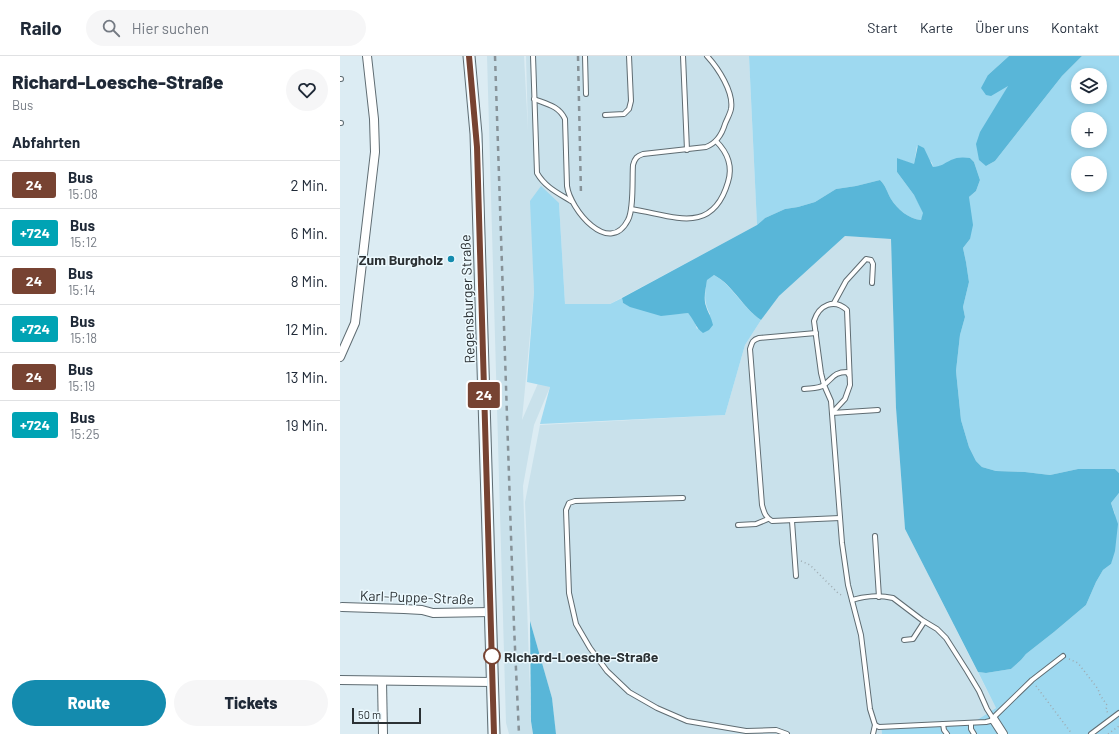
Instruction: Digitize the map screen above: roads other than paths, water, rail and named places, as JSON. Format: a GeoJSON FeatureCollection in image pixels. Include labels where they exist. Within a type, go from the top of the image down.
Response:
{"type":"FeatureCollection","features":[{"type":"Feature","properties":{"kind":"main road","name":"Regensburger Straße"},"geometry":{"type":"LineString","coordinates":[[469,56],[476,142],[494,734]]}},
{"type":"Feature","properties":{"kind":"street"},"geometry":{"type":"LineString","coordinates":[[340,357],[351,334],[356,317],[375,152],[374,119],[367,56]]}},
{"type":"Feature","properties":{"kind":"street","name":"Karl-Puppe-Straße"},"geometry":{"type":"LineString","coordinates":[[342,607],[404,608],[433,613],[491,612]]}},
{"type":"Feature","properties":{"kind":"street"},"geometry":{"type":"LineString","coordinates":[[340,680],[492,682]]}},
{"type":"Feature","properties":{"kind":"street"},"geometry":{"type":"LineString","coordinates":[[382,680],[383,734]]}},
{"type":"Feature","properties":{"kind":"street"},"geometry":{"type":"LineString","coordinates":[[994,720],[1003,734]]}},
{"type":"Feature","properties":{"kind":"lane"},"geometry":{"type":"LineString","coordinates":[[533,56],[538,173],[542,181],[572,202]]}},
{"type":"Feature","properties":{"kind":"lane"},"geometry":{"type":"LineString","coordinates":[[585,56],[586,94]]}},
{"type":"Feature","properties":{"kind":"lane"},"geometry":{"type":"LineString","coordinates":[[605,115],[624,114],[629,109],[629,56]]}},
{"type":"Feature","properties":{"kind":"lane"},"geometry":{"type":"LineString","coordinates":[[683,56],[687,150]]}},
{"type":"Feature","properties":{"kind":"lane"},"geometry":{"type":"LineString","coordinates":[[534,99],[555,106],[565,119],[567,186],[568,194],[572,202],[585,219],[596,229],[605,234],[612,234],[619,230],[629,218],[631,208],[633,165],[634,159],[637,156],[643,154],[687,150],[713,145],[724,129],[731,109],[729,89],[707,56]]}},
{"type":"Feature","properties":{"kind":"lane"},"geometry":{"type":"LineString","coordinates":[[631,208],[677,218],[694,219],[706,215],[716,209],[726,191],[730,176],[728,155],[723,147],[716,141]]}},
{"type":"Feature","properties":{"kind":"lane"},"geometry":{"type":"LineString","coordinates":[[834,303],[846,281],[866,260],[871,260],[873,264],[872,283]]}},
{"type":"Feature","properties":{"kind":"lane"},"geometry":{"type":"LineString","coordinates":[[832,413],[845,399],[850,385],[847,310],[842,305],[834,303],[823,307],[816,312],[814,321],[824,385],[831,401],[842,543],[848,585],[861,635],[870,709],[875,724],[873,734]]}},
{"type":"Feature","properties":{"kind":"lane"},"geometry":{"type":"LineString","coordinates":[[816,333],[759,338],[752,342],[750,349],[762,505],[764,514],[768,519],[777,522],[840,518]]}},
{"type":"Feature","properties":{"kind":"lane"},"geometry":{"type":"LineString","coordinates":[[804,389],[818,388],[840,372],[847,372],[850,375]]}},
{"type":"Feature","properties":{"kind":"lane"},"geometry":{"type":"LineString","coordinates":[[832,413],[878,410]]}},
{"type":"Feature","properties":{"kind":"lane"},"geometry":{"type":"LineString","coordinates":[[683,498],[575,501],[568,503],[566,510],[569,592],[576,624],[590,648],[607,671],[629,692],[657,708],[687,721],[746,731],[776,730],[786,734]]}},
{"type":"Feature","properties":{"kind":"lane"},"geometry":{"type":"LineString","coordinates":[[738,525],[756,524],[768,519]]}},
{"type":"Feature","properties":{"kind":"lane"},"geometry":{"type":"LineString","coordinates":[[792,521],[796,576]]}},
{"type":"Feature","properties":{"kind":"lane"},"geometry":{"type":"LineString","coordinates":[[875,536],[879,597]]}},
{"type":"Feature","properties":{"kind":"lane"},"geometry":{"type":"LineString","coordinates":[[851,598],[893,598],[924,622],[937,629],[946,638],[968,671],[994,720]]}},
{"type":"Feature","properties":{"kind":"lane"},"geometry":{"type":"LineString","coordinates":[[904,640],[913,640],[924,622]]}},
{"type":"Feature","properties":{"kind":"lane"},"geometry":{"type":"LineString","coordinates":[[994,720],[995,716],[1032,680],[1063,656]]}},
{"type":"Feature","properties":{"kind":"lane"},"geometry":{"type":"LineString","coordinates":[[1092,734],[1119,712]]}},
{"type":"Feature","properties":{"kind":"lane"},"geometry":{"type":"LineString","coordinates":[[875,724],[879,727],[971,723],[994,720]]}},
{"type":"Feature","properties":{"kind":"lane"},"geometry":{"type":"LineString","coordinates":[[971,723],[971,729],[974,734]]}},
{"type":"Feature","properties":{"kind":"lane"},"geometry":{"type":"LineString","coordinates":[[943,724],[944,730],[947,734]]}},
{"type":"Feature","properties":{"kind":"railway"},"geometry":{"type":"LineString","coordinates":[[495,56],[519,734]]}},
{"type":"Feature","properties":{"kind":"railway"},"geometry":{"type":"LineString","coordinates":[[578,56],[581,195]]}},
{"type":"Feature","properties":{"kind":"place","name":"Zum Burgholz"},"geometry":{"type":"Point","coordinates":[451,259]}},
{"type":"Feature","properties":{"kind":"place","name":"Richard-Loesche-Straße"},"geometry":{"type":"Point","coordinates":[492,656]}}]}
